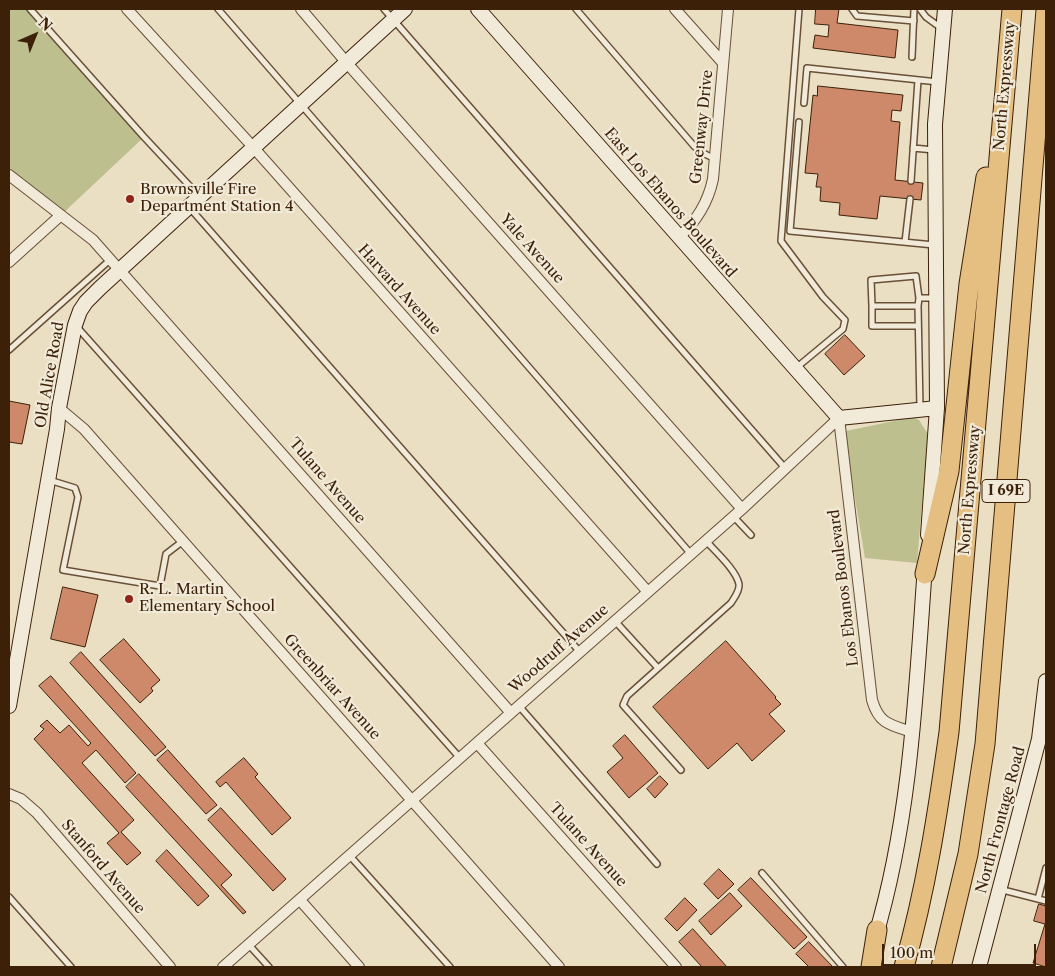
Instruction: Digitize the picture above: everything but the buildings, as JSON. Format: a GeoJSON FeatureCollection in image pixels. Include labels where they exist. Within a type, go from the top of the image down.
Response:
{"type":"FeatureCollection","features":[{"type":"Feature","properties":{"kind":"highway"},"geometry":{"type":"LineString","coordinates":[[925,574],[949,471],[969,284],[1012,10]]}},
{"type":"Feature","properties":{"kind":"highway","name":"North Expressway"},"geometry":{"type":"LineString","coordinates":[[904,967],[922,897],[937,815],[949,732],[1012,10]]}},
{"type":"Feature","properties":{"kind":"highway","name":"I 69E"},"geometry":{"type":"LineString","coordinates":[[941,967],[968,854],[985,744],[1046,10]]}},
{"type":"Feature","properties":{"kind":"highway"},"geometry":{"type":"LineString","coordinates":[[871,967],[877,930]]}},
{"type":"Feature","properties":{"kind":"street","name":"Harvard Avenue"},"geometry":{"type":"LineString","coordinates":[[127,9],[253,147],[648,592]]}},
{"type":"Feature","properties":{"kind":"street","name":"Yale Avenue"},"geometry":{"type":"LineString","coordinates":[[301,9],[742,509]]}},
{"type":"Feature","properties":{"kind":"street","name":"Old Alice Road"},"geometry":{"type":"LineString","coordinates":[[9,706],[59,408],[75,325],[80,311],[115,264],[189,206],[405,9]]}},
{"type":"Feature","properties":{"kind":"street","name":"East Los Ebanos Boulevard"},"geometry":{"type":"LineString","coordinates":[[478,9],[678,238],[839,418]]}},
{"type":"Feature","properties":{"kind":"street"},"geometry":{"type":"LineString","coordinates":[[675,9],[723,63]]}},
{"type":"Feature","properties":{"kind":"street","name":"Greenway Drive"},"geometry":{"type":"LineString","coordinates":[[678,238],[695,221],[706,203],[712,185],[728,9]]}},
{"type":"Feature","properties":{"kind":"street"},"geometry":{"type":"LineString","coordinates":[[866,967],[893,865],[905,794],[912,732],[937,408],[935,124],[946,9]]}},
{"type":"Feature","properties":{"kind":"street","name":"Tulane Avenue"},"geometry":{"type":"LineString","coordinates":[[9,175],[93,240],[515,709]]}},
{"type":"Feature","properties":{"kind":"street"},"geometry":{"type":"LineString","coordinates":[[9,262],[61,215]]}},
{"type":"Feature","properties":{"kind":"street","name":"Greenbriar Avenue"},"geometry":{"type":"LineString","coordinates":[[59,408],[84,429],[560,967]]}},
{"type":"Feature","properties":{"kind":"street"},"geometry":{"type":"LineString","coordinates":[[839,418],[937,408]]}},
{"type":"Feature","properties":{"kind":"street","name":"Woodruff Avenue"},"geometry":{"type":"LineString","coordinates":[[223,967],[742,509],[839,418]]}},
{"type":"Feature","properties":{"kind":"street","name":"Los Ebanos Boulevard"},"geometry":{"type":"LineString","coordinates":[[839,418],[872,700],[876,712],[888,725],[912,732]]}},
{"type":"Feature","properties":{"kind":"street","name":"North Frontage Road"},"geometry":{"type":"LineString","coordinates":[[979,967],[1039,739],[1046,680]]}},
{"type":"Feature","properties":{"kind":"street","name":"Tulane Avenue"},"geometry":{"type":"LineString","coordinates":[[477,743],[676,967]]}},
{"type":"Feature","properties":{"kind":"street","name":"Stanford Avenue"},"geometry":{"type":"LineString","coordinates":[[9,794],[21,799],[37,814],[170,967]]}},
{"type":"Feature","properties":{"kind":"street"},"geometry":{"type":"LineString","coordinates":[[300,900],[359,967]]}},
{"type":"Feature","properties":{"kind":"lane"},"geometry":{"type":"LineString","coordinates":[[30,9],[199,196]]}},
{"type":"Feature","properties":{"kind":"lane"},"geometry":{"type":"LineString","coordinates":[[218,9],[691,554]]}},
{"type":"Feature","properties":{"kind":"lane"},"geometry":{"type":"LineString","coordinates":[[384,9],[785,468]]}},
{"type":"Feature","properties":{"kind":"lane"},"geometry":{"type":"LineString","coordinates":[[576,9],[694,146],[715,159]]}},
{"type":"Feature","properties":{"kind":"lane"},"geometry":{"type":"LineString","coordinates":[[795,369],[843,329],[845,320],[823,296],[781,241],[799,9]]}},
{"type":"Feature","properties":{"kind":"lane"},"geometry":{"type":"LineString","coordinates":[[852,9],[857,16],[914,21]]}},
{"type":"Feature","properties":{"kind":"lane"},"geometry":{"type":"LineString","coordinates":[[912,57],[914,9]]}},
{"type":"Feature","properties":{"kind":"lane"},"geometry":{"type":"LineString","coordinates":[[920,9],[926,17],[944,30]]}},
{"type":"Feature","properties":{"kind":"lane"},"geometry":{"type":"LineString","coordinates":[[804,104],[807,68],[939,82]]}},
{"type":"Feature","properties":{"kind":"lane"},"geometry":{"type":"LineString","coordinates":[[911,181],[918,80]]}},
{"type":"Feature","properties":{"kind":"lane"},"geometry":{"type":"LineString","coordinates":[[799,122],[790,231],[936,245]]}},
{"type":"Feature","properties":{"kind":"lane"},"geometry":{"type":"LineString","coordinates":[[913,148],[935,150]]}},
{"type":"Feature","properties":{"kind":"lane"},"geometry":{"type":"LineString","coordinates":[[905,242],[910,199]]}},
{"type":"Feature","properties":{"kind":"lane"},"geometry":{"type":"LineString","coordinates":[[189,206],[580,652]]}},
{"type":"Feature","properties":{"kind":"lane"},"geometry":{"type":"LineString","coordinates":[[9,350],[115,264]]}},
{"type":"Feature","properties":{"kind":"lane"},"geometry":{"type":"LineString","coordinates":[[918,326],[872,326],[871,280],[916,276],[919,298],[920,410]]}},
{"type":"Feature","properties":{"kind":"lane"},"geometry":{"type":"LineString","coordinates":[[919,298],[936,298]]}},
{"type":"Feature","properties":{"kind":"lane"},"geometry":{"type":"LineString","coordinates":[[872,306],[918,306]]}},
{"type":"Feature","properties":{"kind":"lane"},"geometry":{"type":"LineString","coordinates":[[75,325],[460,759]]}},
{"type":"Feature","properties":{"kind":"lane"},"geometry":{"type":"LineString","coordinates":[[48,480],[75,488],[78,497],[63,570],[160,586],[166,554],[182,540]]}},
{"type":"Feature","properties":{"kind":"lane"},"geometry":{"type":"LineString","coordinates":[[734,516],[751,535]]}},
{"type":"Feature","properties":{"kind":"lane"},"geometry":{"type":"LineString","coordinates":[[681,770],[623,705],[627,696],[731,603],[738,590],[739,584],[728,566],[706,541]]}},
{"type":"Feature","properties":{"kind":"lane"},"geometry":{"type":"LineString","coordinates":[[616,621],[658,668]]}},
{"type":"Feature","properties":{"kind":"lane"},"geometry":{"type":"LineString","coordinates":[[515,709],[657,864]]}},
{"type":"Feature","properties":{"kind":"lane"},"geometry":{"type":"LineString","coordinates":[[350,856],[450,967]]}},
{"type":"Feature","properties":{"kind":"lane"},"geometry":{"type":"LineString","coordinates":[[1038,899],[1046,868]]}},
{"type":"Feature","properties":{"kind":"lane"},"geometry":{"type":"LineString","coordinates":[[762,873],[843,967]]}},
{"type":"Feature","properties":{"kind":"lane"},"geometry":{"type":"LineString","coordinates":[[999,889],[1046,901]]}},
{"type":"Feature","properties":{"kind":"lane"},"geometry":{"type":"LineString","coordinates":[[9,897],[71,967]]}},
{"type":"Feature","properties":{"kind":"lane"},"geometry":{"type":"LineString","coordinates":[[249,945],[268,967]]}},
{"type":"Feature","properties":{"kind":"green space"},"geometry":{"type":"Polygon","coordinates":[[[9,9],[30,9],[144,137],[61,215],[9,175],[9,9]]]}},
{"type":"Feature","properties":{"kind":"green space"},"geometry":{"type":"Polygon","coordinates":[[[913,417],[919,420],[928,434],[917,563],[865,558],[847,451],[846,431],[913,417]]]}},
{"type":"Feature","properties":{"kind":"place","name":"Brownsville Fire Department Station 4"},"geometry":{"type":"Point","coordinates":[130,199]}},
{"type":"Feature","properties":{"kind":"place","name":"R. L. Martin Elementary School"},"geometry":{"type":"Point","coordinates":[129,599]}}]}
